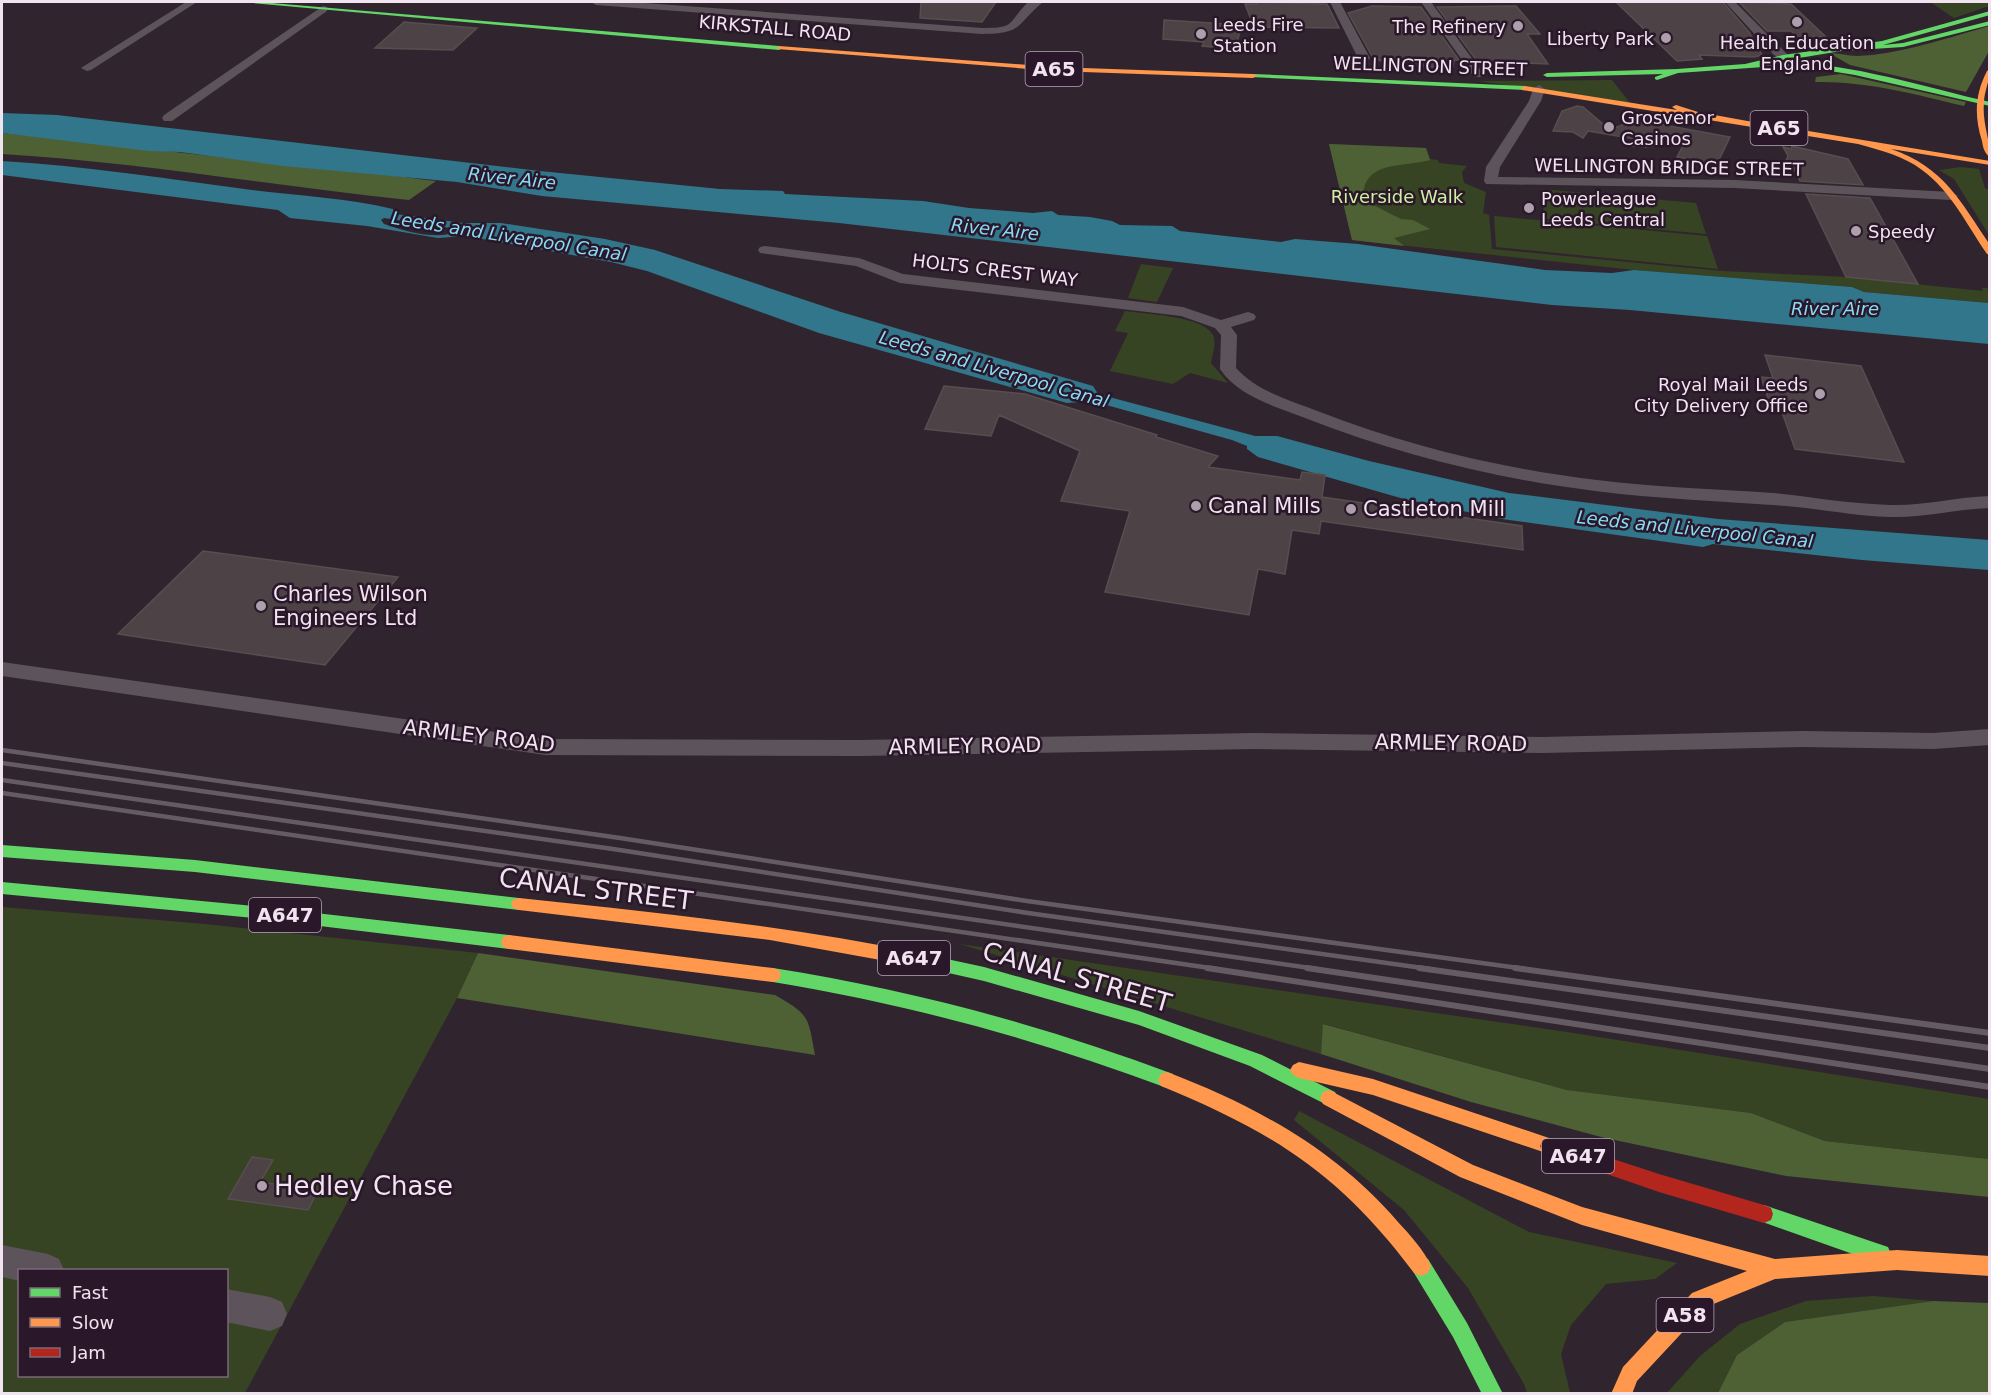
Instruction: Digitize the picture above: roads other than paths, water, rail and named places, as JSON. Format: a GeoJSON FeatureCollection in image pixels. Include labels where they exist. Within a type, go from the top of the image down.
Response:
{"type":"FeatureCollection","features":[{"type":"Feature","properties":{"kind":"main road","name":"KIRKSTALL ROAD"},"geometry":{"type":"LineString","coordinates":[[244,2],[323,9],[371,7],[392,9],[394,7],[390,4],[547,20],[719,28]]}},
{"type":"Feature","properties":{"kind":"main road","name":"KIRKSTALL ROAD"},"geometry":{"type":"LineString","coordinates":[[371,7],[804,49],[1055,69],[1304,79]]}},
{"type":"Feature","properties":{"kind":"main road"},"geometry":{"type":"LineString","coordinates":[[1844,50],[1932,31],[1989,13]]}},
{"type":"Feature","properties":{"kind":"main road"},"geometry":{"type":"LineString","coordinates":[[1746,66],[1762,60],[1784,57],[1904,45],[1989,22]]}},
{"type":"Feature","properties":{"kind":"main road","name":"KIRKSTALL ROAD"},"geometry":{"type":"LineString","coordinates":[[804,49],[786,44],[784,39],[786,33],[1004,43]]}},
{"type":"Feature","properties":{"kind":"main road"},"geometry":{"type":"LineString","coordinates":[[1055,69],[1079,62],[1080,57]]}},
{"type":"Feature","properties":{"kind":"main road","name":"A65"},"geometry":{"type":"LineString","coordinates":[[1243,62],[1365,65],[1478,75],[1677,71],[1805,65],[1855,73],[1989,104]]}},
{"type":"Feature","properties":{"kind":"main road","name":"A65"},"geometry":{"type":"LineString","coordinates":[[1677,71],[1650,81],[1649,93],[1697,114],[1989,163]]}},
{"type":"Feature","properties":{"kind":"main road"},"geometry":{"type":"LineString","coordinates":[[1989,71],[1978,104],[1980,122],[1989,155]]}},
{"type":"Feature","properties":{"kind":"main road","name":"WELLINGTON STREET"},"geometry":{"type":"LineString","coordinates":[[1304,79],[1454,82],[1539,89],[1697,114]]}},
{"type":"Feature","properties":{"kind":"main road"},"geometry":{"type":"LineString","coordinates":[[1861,142],[1924,168],[1937,178],[1989,252]]}},
{"type":"Feature","properties":{"kind":"main road","name":"A65"},"geometry":{"type":"LineString","coordinates":[[1882,146],[1989,148]]}},
{"type":"Feature","properties":{"kind":"main road","name":"CANAL STREET"},"geometry":{"type":"LineString","coordinates":[[2,851],[195,866],[718,927],[870,949],[984,974],[1139,1018],[1256,1060],[1467,1171],[1582,1216],[1775,1269]]}},
{"type":"Feature","properties":{"kind":"main road","name":"A647"},"geometry":{"type":"LineString","coordinates":[[2,888],[191,904],[556,947],[843,986],[966,1016],[1099,1054],[1176,1083],[1269,1128],[1325,1165],[1388,1221],[1440,1294],[1493,1394]]}},
{"type":"Feature","properties":{"kind":"main road","name":"A647"},"geometry":{"type":"LineString","coordinates":[[1256,1060],[1373,1087],[1659,1183],[1726,1201],[1897,1260]]}},
{"type":"Feature","properties":{"kind":"main road","name":"A58"},"geometry":{"type":"LineString","coordinates":[[1621,1394],[1630,1374],[1699,1300],[1775,1269],[1897,1260],[1989,1266]]}},
{"type":"Feature","properties":{"kind":"street"},"geometry":{"type":"LineString","coordinates":[[87,68],[192,2]]}},
{"type":"Feature","properties":{"kind":"street"},"geometry":{"type":"LineString","coordinates":[[596,2],[982,31],[1010,28],[1019,23],[1026,8],[1038,2]]}},
{"type":"Feature","properties":{"kind":"street"},"geometry":{"type":"LineString","coordinates":[[1335,2],[1365,65]]}},
{"type":"Feature","properties":{"kind":"street"},"geometry":{"type":"LineString","coordinates":[[1426,2],[1478,75]]}},
{"type":"Feature","properties":{"kind":"street"},"geometry":{"type":"LineString","coordinates":[[1730,2],[1784,57]]}},
{"type":"Feature","properties":{"kind":"street"},"geometry":{"type":"LineString","coordinates":[[168,118],[323,9]]}},
{"type":"Feature","properties":{"kind":"street","name":"WELLINGTON BRIDGE STREET"},"geometry":{"type":"LineString","coordinates":[[1539,89],[1535,101],[1493,166],[1491,181],[1735,184],[1950,196]]}},
{"type":"Feature","properties":{"kind":"street","name":"HOLTS CREST WAY"},"geometry":{"type":"LineString","coordinates":[[765,250],[859,262],[900,278],[1183,312],[1221,324]]}},
{"type":"Feature","properties":{"kind":"street"},"geometry":{"type":"LineString","coordinates":[[1248,317],[1221,324],[1229,335],[1228,369],[1237,381],[1257,393],[1326,421],[1432,453],[1579,483],[1891,511],[1936,509],[1966,502],[1989,502]]}},
{"type":"Feature","properties":{"kind":"street","name":"ARMLEY ROAD"},"geometry":{"type":"LineString","coordinates":[[2,669],[545,747],[860,748],[1254,741],[1542,745],[1803,739],[1933,741],[1989,737]]}},
{"type":"Feature","properties":{"kind":"street","name":"ARMLEY ROAD"},"geometry":{"type":"LineString","coordinates":[[1933,741],[1989,747]]}},
{"type":"Feature","properties":{"kind":"street"},"geometry":{"type":"LineString","coordinates":[[2,1261],[43,1269]]}},
{"type":"Feature","properties":{"kind":"street"},"geometry":{"type":"LineString","coordinates":[[228,1305],[270,1314]]}},
{"type":"Feature","properties":{"kind":"water","name":"River Aire"},"geometry":{"type":"Polygon","coordinates":[[[2,113],[57,115],[540,171],[720,189],[923,201],[969,208],[1033,213],[1052,211],[1058,215],[1090,217],[1112,221],[1120,225],[1172,226],[1180,231],[1281,242],[1295,239],[1358,244],[1545,270],[1612,273],[1634,270],[1852,287],[1864,292],[1989,303],[1989,344],[1630,310],[1552,305],[839,223],[542,196],[457,182],[283,166],[180,152],[149,151],[2,133],[2,113]]]}},
{"type":"Feature","properties":{"kind":"water","name":"Leeds and Liverpool Canal"},"geometry":{"type":"Polygon","coordinates":[[[2,161],[65,166],[376,205],[393,209],[395,214],[463,223],[501,223],[605,239],[655,250],[841,312],[1093,386],[1098,394],[1255,436],[1277,436],[1369,461],[1509,493],[1718,519],[1989,540],[1989,570],[1862,560],[1713,544],[1703,547],[1502,519],[1404,499],[1258,457],[1247,449],[1247,446],[1232,440],[1092,401],[1067,403],[819,333],[647,271],[611,262],[466,236],[438,238],[367,226],[290,218],[278,210],[2,175],[2,161]],[[384,218],[381,220],[384,224],[422,234],[442,235],[458,229],[384,218]]]}},
{"type":"Feature","properties":{"kind":"railway"},"geometry":{"type":"LineString","coordinates":[[2,750],[620,838],[1027,901],[1526,969]]}},
{"type":"Feature","properties":{"kind":"railway"},"geometry":{"type":"LineString","coordinates":[[2,763],[613,849],[1028,913],[1430,969]]}},
{"type":"Feature","properties":{"kind":"railway"},"geometry":{"type":"LineString","coordinates":[[2,780],[1317,969]]}},
{"type":"Feature","properties":{"kind":"railway"},"geometry":{"type":"LineString","coordinates":[[2,793],[1217,969]]}},
{"type":"Feature","properties":{"kind":"railway"},"geometry":{"type":"LineString","coordinates":[[1207,968],[1990,1087]]}},
{"type":"Feature","properties":{"kind":"railway"},"geometry":{"type":"LineString","coordinates":[[1307,968],[1990,1069]]}},
{"type":"Feature","properties":{"kind":"railway"},"geometry":{"type":"LineString","coordinates":[[1419,968],[1990,1048]]}},
{"type":"Feature","properties":{"kind":"railway"},"geometry":{"type":"LineString","coordinates":[[1515,968],[1990,1033]]}},
{"type":"Feature","properties":{"kind":"place","name":"Health Education England"},"geometry":{"type":"Point","coordinates":[1797,22]}},
{"type":"Feature","properties":{"kind":"place","name":"The Refinery"},"geometry":{"type":"Point","coordinates":[1518,26]}},
{"type":"Feature","properties":{"kind":"place","name":"Leeds Fire Station"},"geometry":{"type":"Point","coordinates":[1201,34]}},
{"type":"Feature","properties":{"kind":"place","name":"Liberty Park"},"geometry":{"type":"Point","coordinates":[1666,38]}},
{"type":"Feature","properties":{"kind":"place","name":"Grosvenor Casinos"},"geometry":{"type":"Point","coordinates":[1609,127]}},
{"type":"Feature","properties":{"kind":"place","name":"Powerleague Leeds Central"},"geometry":{"type":"Point","coordinates":[1529,208]}},
{"type":"Feature","properties":{"kind":"place","name":"Speedy"},"geometry":{"type":"Point","coordinates":[1856,231]}},
{"type":"Feature","properties":{"kind":"place","name":"Royal Mail Leeds City Delivery Office"},"geometry":{"type":"Point","coordinates":[1820,394]}},
{"type":"Feature","properties":{"kind":"place","name":"Canal Mills"},"geometry":{"type":"Point","coordinates":[1196,506]}},
{"type":"Feature","properties":{"kind":"place","name":"Castleton Mill"},"geometry":{"type":"Point","coordinates":[1351,509]}},
{"type":"Feature","properties":{"kind":"place","name":"Charles Wilson Engineers Ltd"},"geometry":{"type":"Point","coordinates":[261,606]}},
{"type":"Feature","properties":{"kind":"place","name":"Hedley Chase"},"geometry":{"type":"Point","coordinates":[262,1186]}},
{"type":"Feature","properties":{"kind":"park label","name":"Riverside Walk"},"geometry":{"type":"Point","coordinates":[1397,196]}}]}
